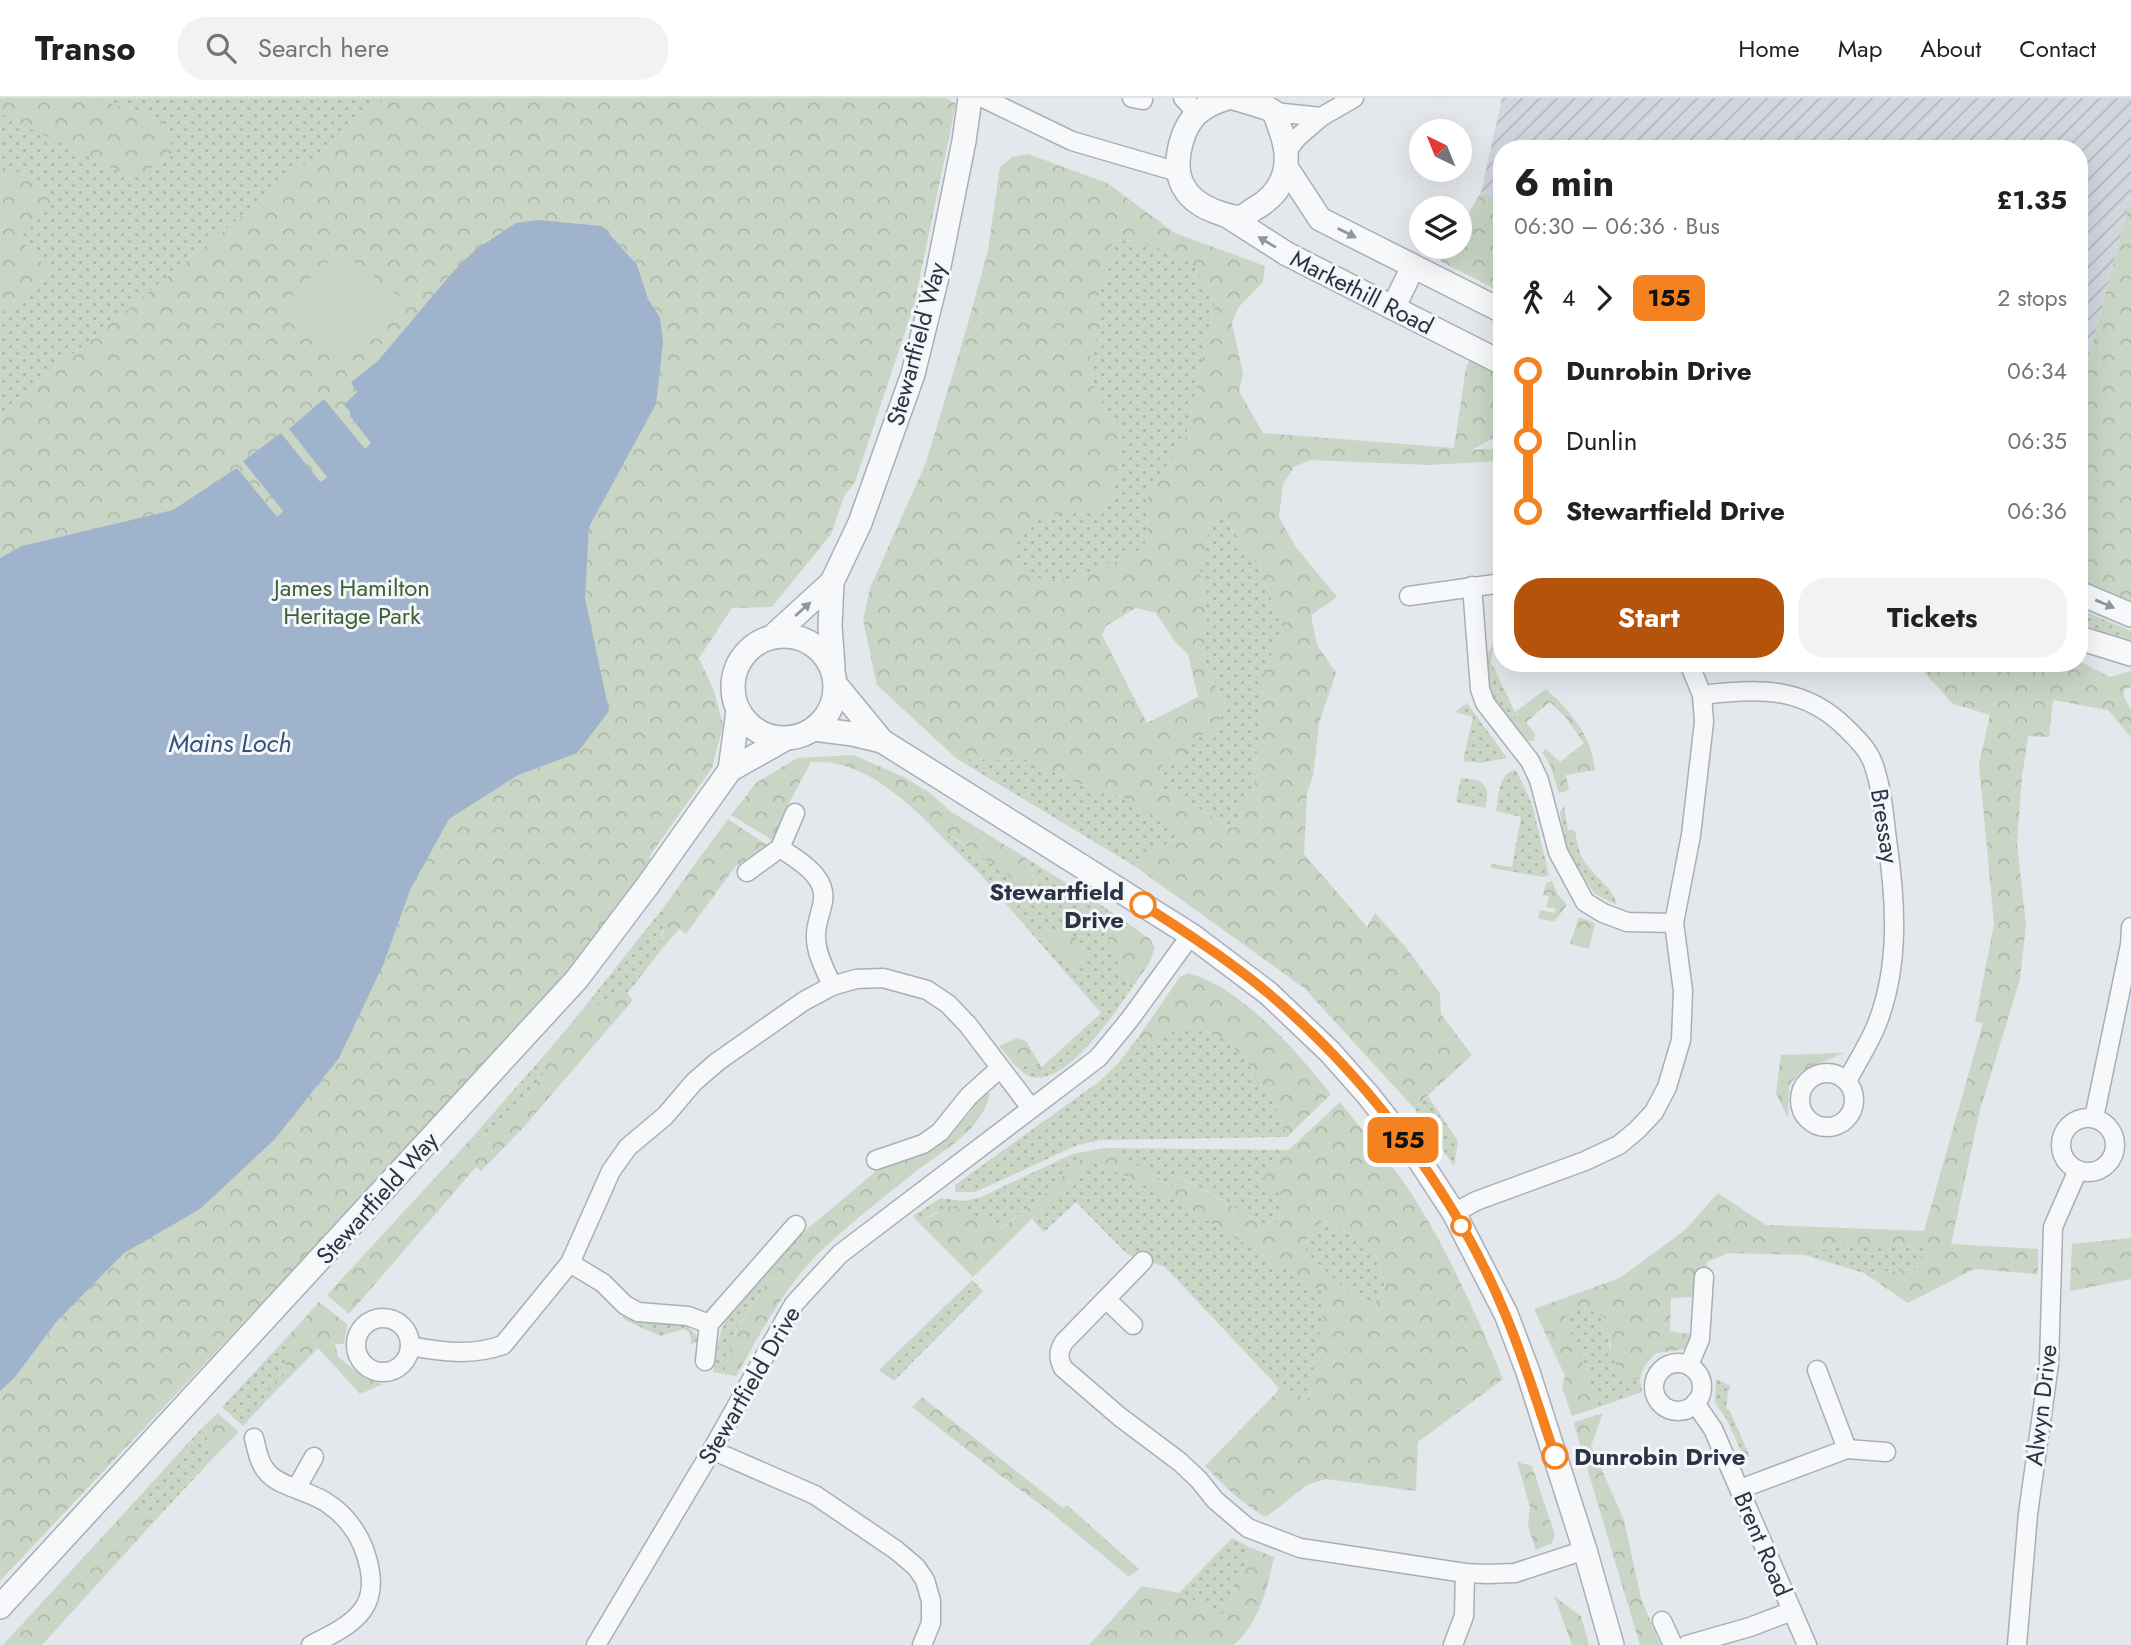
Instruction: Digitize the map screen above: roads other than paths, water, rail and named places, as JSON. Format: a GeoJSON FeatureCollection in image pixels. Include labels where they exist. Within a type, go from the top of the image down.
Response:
{"type":"FeatureCollection","features":[{"type":"Feature","properties":{"kind":"street","name":"Stewartfield Way"},"geometry":{"type":"LineString","coordinates":[[773,636],[832,582],[860,523],[913,374],[936,281],[970,98]]}},
{"type":"Feature","properties":{"kind":"street"},"geometry":{"type":"LineString","coordinates":[[983,98],[1072,141],[1178,172]]}},
{"type":"Feature","properties":{"kind":"street"},"geometry":{"type":"LineString","coordinates":[[1321,117],[1224,99],[1189,105],[1178,172],[1183,188],[1198,204],[1226,215],[1241,217],[1261,206],[1278,191],[1284,179],[1286,160],[1298,137],[1321,117],[1354,98]]}},
{"type":"Feature","properties":{"kind":"street"},"geometry":{"type":"LineString","coordinates":[[1269,106],[1286,160]]}},
{"type":"Feature","properties":{"kind":"street","name":"Markethill Road"},"geometry":{"type":"LineString","coordinates":[[1286,160],[1320,219],[1493,307]]}},
{"type":"Feature","properties":{"kind":"street","name":"Markethill Road"},"geometry":{"type":"LineString","coordinates":[[1226,215],[1266,242],[1493,358]]}},
{"type":"Feature","properties":{"kind":"street"},"geometry":{"type":"LineString","coordinates":[[1393,308],[1413,267]]}},
{"type":"Feature","properties":{"kind":"street","name":"Stewartfield Way"},"geometry":{"type":"LineString","coordinates":[[832,582],[830,626],[834,677]]}},
{"type":"Feature","properties":{"kind":"street"},"geometry":{"type":"LineString","coordinates":[[1409,596],[1493,584]]}},
{"type":"Feature","properties":{"kind":"street"},"geometry":{"type":"LineString","coordinates":[[1472,586],[1480,689],[1485,703],[1530,761],[1539,780],[1558,852],[1585,902],[1603,913],[1627,922],[1674,923]]}},
{"type":"Feature","properties":{"kind":"street"},"geometry":{"type":"LineString","coordinates":[[2088,597],[2131,615]]}},
{"type":"Feature","properties":{"kind":"street"},"geometry":{"type":"LineString","coordinates":[[834,677],[834,702],[826,717],[814,729],[785,739],[766,736],[750,726],[738,711],[732,693],[733,675],[741,657],[755,644],[773,636],[798,637],[820,649],[834,677],[882,741]]}},
{"type":"Feature","properties":{"kind":"street"},"geometry":{"type":"LineString","coordinates":[[2088,641],[2131,654]]}},
{"type":"Feature","properties":{"kind":"street"},"geometry":{"type":"LineString","coordinates":[[1454,1213],[1476,1200],[1585,1161],[1619,1145],[1654,1112],[1667,1087],[1681,1041],[1683,991],[1674,923],[1691,835],[1704,722],[1702,695],[1693,672]]}},
{"type":"Feature","properties":{"kind":"street","name":"Bressay"},"geometry":{"type":"LineString","coordinates":[[1702,695],[1776,691],[1807,700],[1842,723],[1861,742],[1875,767],[1892,877],[1892,961],[1887,994],[1876,1026],[1847,1081]]}},
{"type":"Feature","properties":{"kind":"street","name":"Stewartfield Way"},"geometry":{"type":"LineString","coordinates":[[730,770],[738,711]]}},
{"type":"Feature","properties":{"kind":"street"},"geometry":{"type":"LineString","coordinates":[[814,729],[882,741],[1191,935],[1268,993],[1330,1052],[1368,1095],[1420,1161],[1454,1213],[1506,1314],[1528,1373],[1585,1550],[1612,1645]]}},
{"type":"Feature","properties":{"kind":"street","name":"Stewartfield Way"},"geometry":{"type":"LineString","coordinates":[[0,1608],[577,979],[730,770],[785,739]]}},
{"type":"Feature","properties":{"kind":"street"},"geometry":{"type":"LineString","coordinates":[[747,872],[780,848],[795,813]]}},
{"type":"Feature","properties":{"kind":"street"},"geometry":{"type":"LineString","coordinates":[[780,848],[803,864],[822,884],[824,898],[816,927],[816,943],[832,986]]}},
{"type":"Feature","properties":{"kind":"street"},"geometry":{"type":"LineString","coordinates":[[2094,1118],[2130,945],[2131,927]]}},
{"type":"Feature","properties":{"kind":"street","name":"Stewartfield Drive"},"geometry":{"type":"LineString","coordinates":[[596,1645],[712,1450],[794,1304],[840,1254],[1098,1058],[1191,935]]}},
{"type":"Feature","properties":{"kind":"street"},"geometry":{"type":"LineString","coordinates":[[410,1346],[436,1351],[466,1352],[489,1350],[503,1345],[570,1264],[611,1171],[628,1147],[665,1116],[694,1082],[717,1062],[832,986],[856,979],[883,978],[927,990],[948,1004],[961,1018],[1031,1108]]}},
{"type":"Feature","properties":{"kind":"street"},"geometry":{"type":"LineString","coordinates":[[876,1160],[923,1144],[940,1132],[969,1096],[999,1069]]}},
{"type":"Feature","properties":{"kind":"street"},"geometry":{"type":"LineString","coordinates":[[2094,1118],[2112,1132],[2122,1153],[2099,1170],[2078,1170],[2067,1163],[2062,1150],[2062,1137],[2069,1126],[2081,1119],[2094,1118]]}},
{"type":"Feature","properties":{"kind":"street","name":"Alwyn Drive"},"geometry":{"type":"LineString","coordinates":[[2017,1645],[2028,1514],[2049,1364],[2053,1227],[2078,1170]]}},
{"type":"Feature","properties":{"kind":"street"},"geometry":{"type":"LineString","coordinates":[[705,1361],[709,1324],[796,1225]]}},
{"type":"Feature","properties":{"kind":"street"},"geometry":{"type":"LineString","coordinates":[[1143,1261],[1064,1342],[1058,1351],[1058,1358],[1063,1368],[1119,1417],[1180,1462],[1215,1500],[1248,1528],[1300,1548],[1465,1573],[1515,1573],[1585,1550]]}},
{"type":"Feature","properties":{"kind":"street"},"geometry":{"type":"LineString","coordinates":[[570,1264],[603,1283],[625,1304],[638,1312],[688,1316],[709,1324]]}},
{"type":"Feature","properties":{"kind":"street"},"geometry":{"type":"LineString","coordinates":[[1689,1365],[1700,1339],[1704,1277]]}},
{"type":"Feature","properties":{"kind":"street"},"geometry":{"type":"LineString","coordinates":[[1106,1299],[1133,1325]]}},
{"type":"Feature","properties":{"kind":"street"},"geometry":{"type":"LineString","coordinates":[[1676,1362],[1689,1365],[1702,1381],[1701,1392],[1695,1403],[1688,1408],[1677,1411],[1666,1408],[1658,1401],[1653,1390],[1656,1377],[1664,1367],[1676,1362]]}},
{"type":"Feature","properties":{"kind":"street"},"geometry":{"type":"LineString","coordinates":[[1817,1370],[1847,1449]]}},
{"type":"Feature","properties":{"kind":"street","name":"Brent Road"},"geometry":{"type":"LineString","coordinates":[[1695,1403],[1713,1429],[1807,1645]]}},
{"type":"Feature","properties":{"kind":"street"},"geometry":{"type":"LineString","coordinates":[[254,1438],[260,1463],[267,1473],[278,1482],[328,1503],[351,1525],[371,1568],[373,1590],[367,1605],[354,1621],[337,1633],[311,1645]]}},
{"type":"Feature","properties":{"kind":"street"},"geometry":{"type":"LineString","coordinates":[[1740,1489],[1847,1449],[1886,1452]]}},
{"type":"Feature","properties":{"kind":"street"},"geometry":{"type":"LineString","coordinates":[[712,1450],[815,1495],[896,1550],[916,1567],[925,1580],[931,1601],[932,1623],[922,1645]]}},
{"type":"Feature","properties":{"kind":"street"},"geometry":{"type":"LineString","coordinates":[[297,1488],[314,1457]]}},
{"type":"Feature","properties":{"kind":"street"},"geometry":{"type":"LineString","coordinates":[[1453,1645],[1464,1616],[1465,1573]]}},
{"type":"Feature","properties":{"kind":"street","name":"Brent Road"},"geometry":{"type":"LineString","coordinates":[[1687,1645],[1750,1628],[1792,1611]]}},
{"type":"Feature","properties":{"kind":"street"},"geometry":{"type":"LineString","coordinates":[[1662,1621],[1672,1645]]}},
{"type":"Feature","properties":{"kind":"water","name":"Mains Loch"},"geometry":{"type":"Polygon","coordinates":[[[538,220],[602,226],[637,265],[648,299],[660,318],[663,342],[656,404],[589,527],[585,598],[609,711],[577,753],[518,775],[449,819],[410,890],[384,963],[339,1058],[275,1139],[200,1209],[124,1253],[57,1321],[15,1377],[0,1391],[0,558],[22,546],[173,510],[237,468],[277,517],[283,511],[243,461],[281,433],[321,483],[327,477],[289,429],[324,399],[365,449],[371,443],[344,405],[357,392],[351,382],[377,362],[452,273],[475,250],[516,223],[538,220]]]}},
{"type":"Feature","properties":{"kind":"place","name":"Stewartfield Drive"},"geometry":{"type":"Point","coordinates":[1143,905]}},
{"type":"Feature","properties":{"kind":"place","name":"Dunrobin Drive"},"geometry":{"type":"Point","coordinates":[1555,1456]}},
{"type":"Feature","properties":{"kind":"park label","name":"James Hamilton Heritage Park"},"geometry":{"type":"Point","coordinates":[352,601]}}]}
